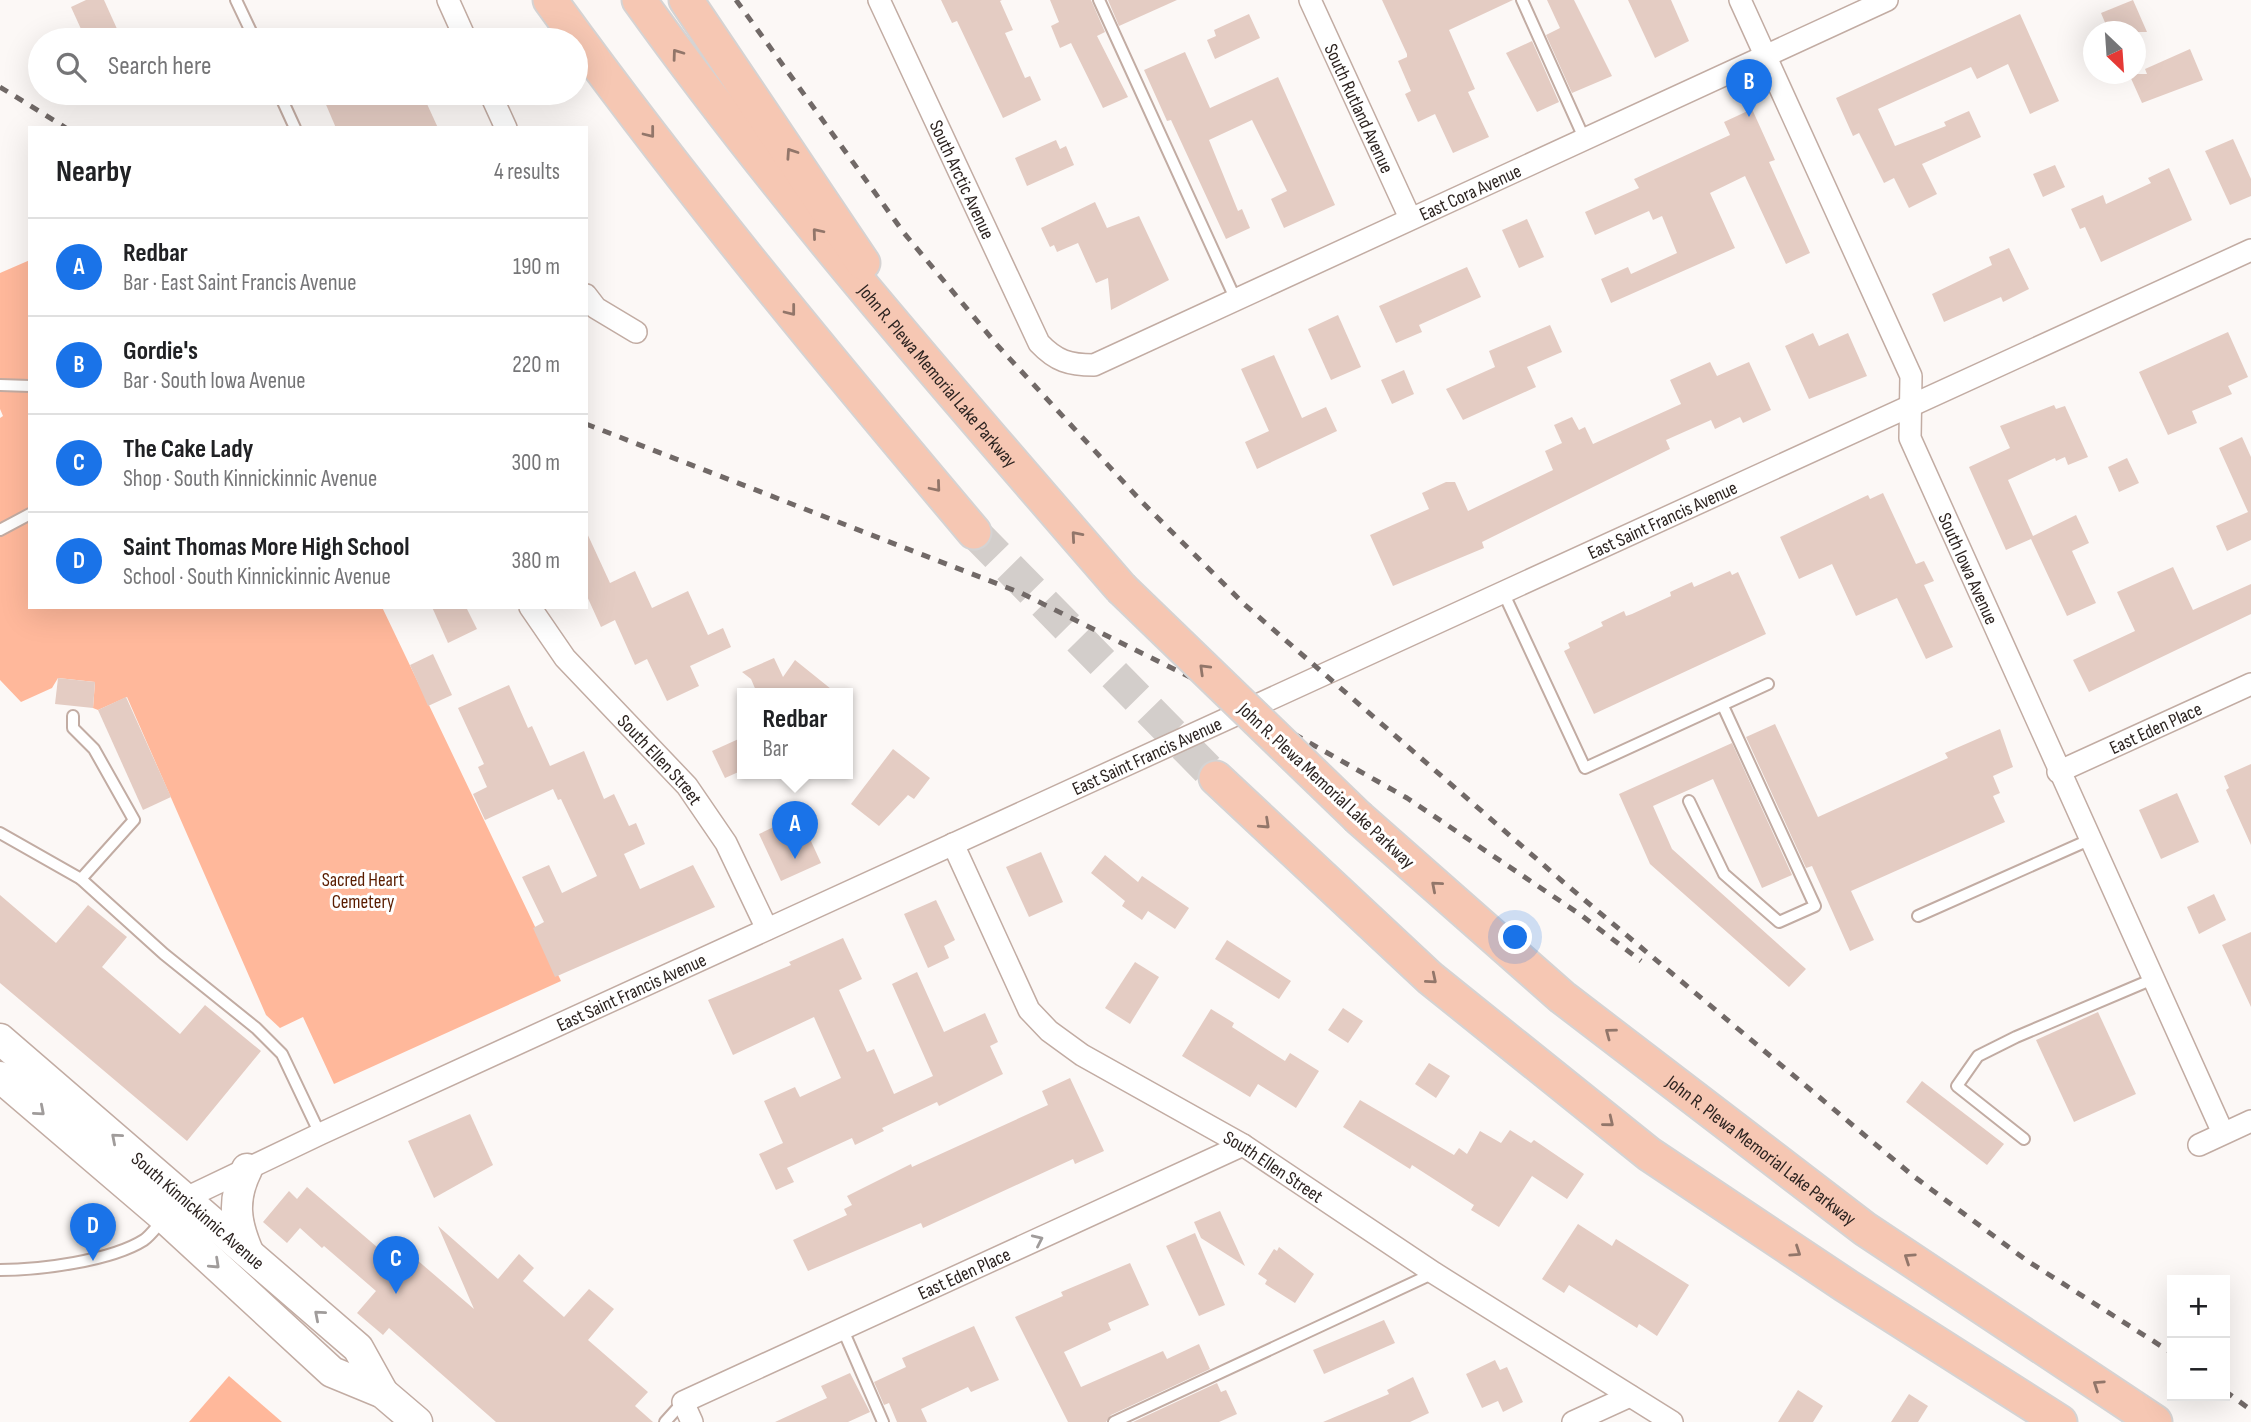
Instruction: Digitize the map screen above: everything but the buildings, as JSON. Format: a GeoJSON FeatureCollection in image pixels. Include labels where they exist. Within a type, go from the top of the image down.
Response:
{"type":"FeatureCollection","features":[{"type":"Feature","properties":{"kind":"main road"},"geometry":{"type":"LineString","coordinates":[[550,0],[570,28]]}},
{"type":"Feature","properties":{"kind":"main road","name":"John R. Plewa Memorial Lake Parkway"},"geometry":{"type":"LineString","coordinates":[[639,0],[719,110],[904,336],[1121,588],[1359,818],[1562,997],[1865,1229],[2155,1422]]}},
{"type":"Feature","properties":{"kind":"main road"},"geometry":{"type":"LineString","coordinates":[[686,0],[851,241],[904,336]]}},
{"type":"Feature","properties":{"kind":"main road"},"geometry":{"type":"LineString","coordinates":[[588,52],[840,373],[974,532]]}},
{"type":"Feature","properties":{"kind":"main road"},"geometry":{"type":"LineString","coordinates":[[1216,778],[1430,978],[1649,1154],[1845,1285],[2060,1422]]}},
{"type":"Feature","properties":{"kind":"main road","name":"South Kinnickinnic Avenue"},"geometry":{"type":"LineString","coordinates":[[0,1038],[176,1208],[332,1372],[383,1393],[417,1422]]}},
{"type":"Feature","properties":{"kind":"main road","name":"South Kinnickinnic Avenue"},"geometry":{"type":"LineString","coordinates":[[0,1077],[176,1208],[248,1252],[358,1348],[383,1393]]}},
{"type":"Feature","properties":{"kind":"main road"},"geometry":{"type":"LineString","coordinates":[[247,1169],[238,1187],[236,1213],[248,1252]]}},
{"type":"Feature","properties":{"kind":"street"},"geometry":{"type":"LineString","coordinates":[[448,0],[461,28]]}},
{"type":"Feature","properties":{"kind":"street","name":"South Arctic Avenue"},"geometry":{"type":"LineString","coordinates":[[879,0],[1030,326],[1039,343],[1052,356]]}},
{"type":"Feature","properties":{"kind":"street","name":"South Rutland Avenue"},"geometry":{"type":"LineString","coordinates":[[1310,0],[1410,218]]}},
{"type":"Feature","properties":{"kind":"street","name":"South Iowa Avenue"},"geometry":{"type":"LineString","coordinates":[[1740,0],[1911,376],[1910,438],[2058,772],[2223,1133]]}},
{"type":"Feature","properties":{"kind":"street","name":"East Cora Avenue"},"geometry":{"type":"LineString","coordinates":[[1052,356],[1070,365],[1094,365],[1234,298],[1888,0]]}},
{"type":"Feature","properties":{"kind":"street"},"geometry":{"type":"LineString","coordinates":[[495,105],[505,126]]}},
{"type":"Feature","properties":{"kind":"street","name":"East Saint Francis Avenue"},"geometry":{"type":"LineString","coordinates":[[176,1208],[247,1169],[320,1134],[2251,250]]}},
{"type":"Feature","properties":{"kind":"street"},"geometry":{"type":"LineString","coordinates":[[588,298],[596,308],[636,332]]}},
{"type":"Feature","properties":{"kind":"street","name":"South Ellen Street"},"geometry":{"type":"LineString","coordinates":[[531,609],[565,658],[687,786],[726,843],[767,929]]}},
{"type":"Feature","properties":{"kind":"street","name":"East Eden Place"},"geometry":{"type":"LineString","coordinates":[[2058,772],[2251,684]]}},
{"type":"Feature","properties":{"kind":"street","name":"South Ellen Street"},"geometry":{"type":"LineString","coordinates":[[953,844],[1028,1010],[1049,1031],[1082,1055],[1243,1145],[1434,1273],[1672,1422]]}},
{"type":"Feature","properties":{"kind":"street"},"geometry":{"type":"LineString","coordinates":[[2199,1145],[2251,1121]]}},
{"type":"Feature","properties":{"kind":"street","name":"East Eden Place"},"geometry":{"type":"LineString","coordinates":[[683,1402],[1243,1145]]}},
{"type":"Feature","properties":{"kind":"street"},"geometry":{"type":"LineString","coordinates":[[1573,1422],[1630,1396]]}},
{"type":"Feature","properties":{"kind":"street"},"geometry":{"type":"LineString","coordinates":[[683,1402],[692,1422]]}},
{"type":"Feature","properties":{"kind":"lane"},"geometry":{"type":"LineString","coordinates":[[236,0],[249,28]]}},
{"type":"Feature","properties":{"kind":"lane"},"geometry":{"type":"LineString","coordinates":[[1099,0],[1234,298]]}},
{"type":"Feature","properties":{"kind":"lane"},"geometry":{"type":"LineString","coordinates":[[1522,0],[1584,138]]}},
{"type":"Feature","properties":{"kind":"lane"},"geometry":{"type":"LineString","coordinates":[[284,105],[294,126]]}},
{"type":"Feature","properties":{"kind":"lane"},"geometry":{"type":"LineString","coordinates":[[0,385],[28,386]]}},
{"type":"Feature","properties":{"kind":"lane"},"geometry":{"type":"LineString","coordinates":[[0,530],[28,515]]}},
{"type":"Feature","properties":{"kind":"lane"},"geometry":{"type":"LineString","coordinates":[[1503,592],[1585,768],[1768,684]]}},
{"type":"Feature","properties":{"kind":"lane"},"geometry":{"type":"LineString","coordinates":[[1689,801],[1724,874],[1779,922],[1815,906],[1723,706]]}},
{"type":"Feature","properties":{"kind":"lane"},"geometry":{"type":"LineString","coordinates":[[73,716],[73,728],[94,749],[134,820],[81,879]]}},
{"type":"Feature","properties":{"kind":"lane"},"geometry":{"type":"LineString","coordinates":[[0,833],[81,879],[164,954],[256,1028],[282,1055],[320,1134]]}},
{"type":"Feature","properties":{"kind":"lane"},"geometry":{"type":"LineString","coordinates":[[1918,916],[2089,840]]}},
{"type":"Feature","properties":{"kind":"lane"},"geometry":{"type":"LineString","coordinates":[[2024,1139],[1957,1086],[1966,1070],[1978,1056],[2016,1037],[2152,979]]}},
{"type":"Feature","properties":{"kind":"lane"},"geometry":{"type":"LineString","coordinates":[[0,1270],[19,1270],[105,1256],[144,1240],[176,1208]]}},
{"type":"Feature","properties":{"kind":"lane"},"geometry":{"type":"LineString","coordinates":[[1114,1422],[1434,1273]]}},
{"type":"Feature","properties":{"kind":"lane"},"geometry":{"type":"LineString","coordinates":[[843,1330],[883,1422]]}},
{"type":"Feature","properties":{"kind":"lane"},"geometry":{"type":"LineString","coordinates":[[665,1422],[683,1402]]}},
{"type":"Feature","properties":{"kind":"green space","name":"Sacred Heart Cemetery"},"geometry":{"type":"Polygon","coordinates":[[[28,261],[28,609],[383,609],[561,981],[334,1084],[303,1017],[280,1028],[266,1015],[127,697],[98,710],[93,708],[95,682],[58,678],[52,688],[21,702],[0,680],[0,418],[3,416],[0,409],[0,273],[28,261]]]}},
{"type":"Feature","properties":{"kind":"green space"},"geometry":{"type":"Polygon","coordinates":[[[229,1376],[282,1422],[189,1422],[229,1376]]]}},
{"type":"Feature","properties":{"kind":"tunnel"},"geometry":{"type":"LineString","coordinates":[[974,532],[1216,778]]}},
{"type":"Feature","properties":{"kind":"railway"},"geometry":{"type":"LineString","coordinates":[[736,0],[904,233],[998,346],[1142,502],[1244,604],[1562,881],[1912,1175],[2026,1260],[2167,1350]]}},
{"type":"Feature","properties":{"kind":"railway"},"geometry":{"type":"LineString","coordinates":[[0,87],[28,104]]}},
{"type":"Feature","properties":{"kind":"railway"},"geometry":{"type":"LineString","coordinates":[[29,105],[63,126]]}},
{"type":"Feature","properties":{"kind":"railway"},"geometry":{"type":"LineString","coordinates":[[588,425],[1021,593],[1218,691],[1407,798],[1581,915],[1641,961]]}},
{"type":"Feature","properties":{"kind":"railway"},"geometry":{"type":"LineString","coordinates":[[2230,1395],[2251,1410]]}},
{"type":"Feature","properties":{"kind":"place","name":"Gordie's"},"geometry":{"type":"Point","coordinates":[1749,117]}},
{"type":"Feature","properties":{"kind":"place","name":"Redbar"},"geometry":{"type":"Point","coordinates":[795,859]}},
{"type":"Feature","properties":{"kind":"place","name":"Saint Thomas More High School"},"geometry":{"type":"Point","coordinates":[93,1261]}},
{"type":"Feature","properties":{"kind":"place","name":"The Cake Lady"},"geometry":{"type":"Point","coordinates":[396,1294]}}]}
